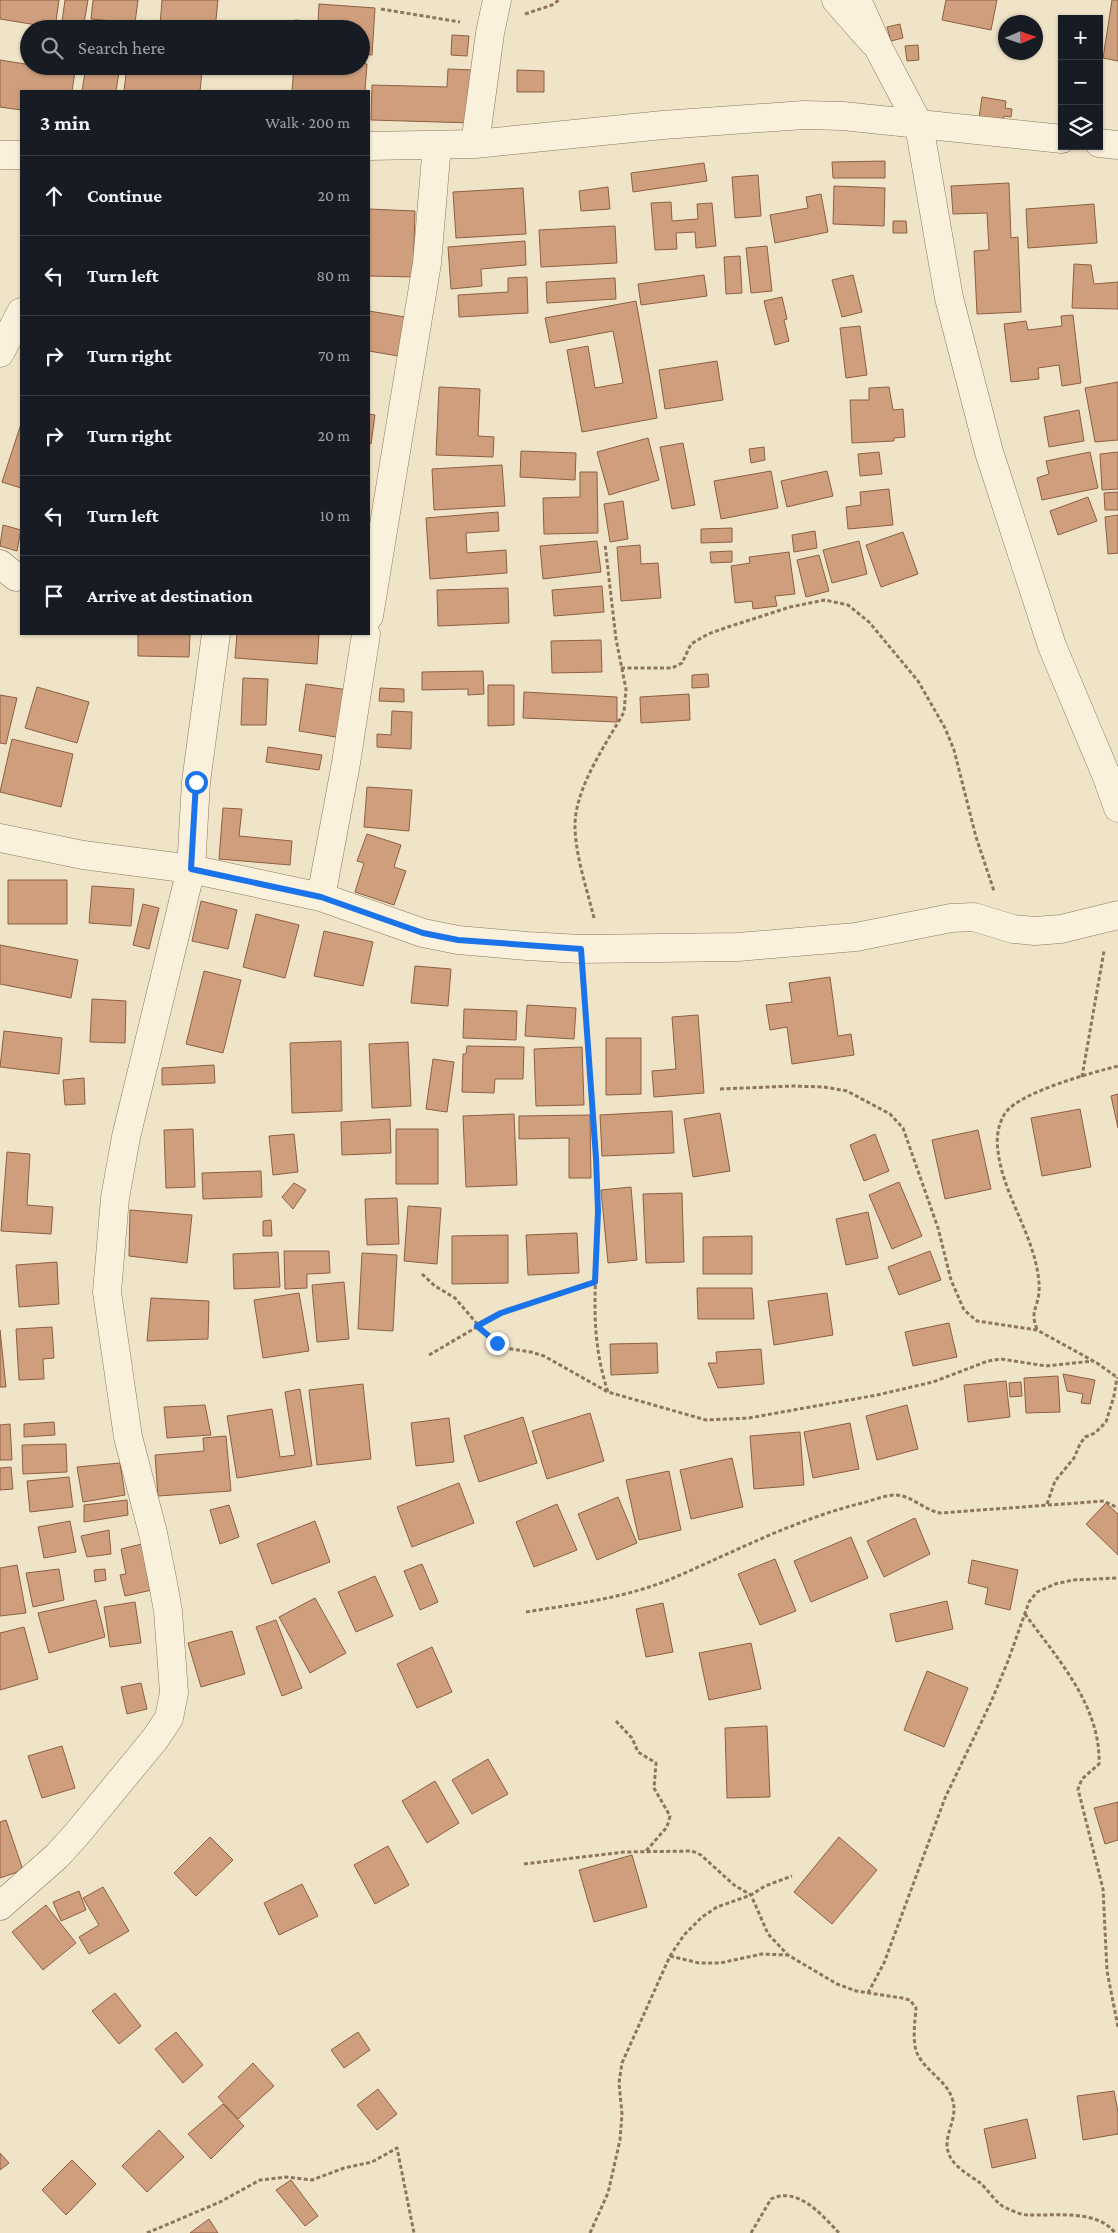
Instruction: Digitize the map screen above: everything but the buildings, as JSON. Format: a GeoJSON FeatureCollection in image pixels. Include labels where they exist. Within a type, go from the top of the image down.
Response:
{"type":"FeatureCollection","features":[{"type":"Feature","properties":{"kind":"street"},"geometry":{"type":"LineString","coordinates":[[474,144],[490,33],[497,0]]}},
{"type":"Feature","properties":{"kind":"street"},"geometry":{"type":"LineString","coordinates":[[836,0],[880,51]]}},
{"type":"Feature","properties":{"kind":"street"},"geometry":{"type":"LineString","coordinates":[[857,0],[880,51],[919,125],[949,298],[990,452],[1052,646],[1107,777],[1118,808]]}},
{"type":"Feature","properties":{"kind":"street"},"geometry":{"type":"LineString","coordinates":[[370,146],[474,144],[663,125],[804,116],[843,116],[1058,139]]}},
{"type":"Feature","properties":{"kind":"street"},"geometry":{"type":"LineString","coordinates":[[1103,143],[1118,145]]}},
{"type":"Feature","properties":{"kind":"street"},"geometry":{"type":"LineString","coordinates":[[370,610],[427,263],[437,144]]}},
{"type":"Feature","properties":{"kind":"street"},"geometry":{"type":"LineString","coordinates":[[0,155],[20,155]]}},
{"type":"Feature","properties":{"kind":"street"},"geometry":{"type":"LineString","coordinates":[[0,352],[20,314]]}},
{"type":"Feature","properties":{"kind":"street"},"geometry":{"type":"LineString","coordinates":[[0,1906],[70,1842],[155,1740],[168,1718],[174,1693],[168,1611],[153,1532],[128,1437],[107,1292],[115,1198],[126,1138],[191,869],[196,782],[216,635]]}},
{"type":"Feature","properties":{"kind":"street"},"geometry":{"type":"LineString","coordinates":[[321,897],[346,763],[366,635]]}},
{"type":"Feature","properties":{"kind":"street"},"geometry":{"type":"LineString","coordinates":[[0,838],[82,855],[191,869],[321,897],[406,928],[450,938],[592,949],[738,947],[856,937],[951,918],[974,917],[1013,929],[1050,930],[1113,917]]}},
{"type":"Feature","properties":{"kind":"path"},"geometry":{"type":"LineString","coordinates":[[381,8],[466,23]]}},
{"type":"Feature","properties":{"kind":"path"},"geometry":{"type":"LineString","coordinates":[[605,544],[621,668],[626,689],[624,712],[582,790],[575,828],[592,949],[598,1211],[595,1282],[597,1349],[608,1392]]}},
{"type":"Feature","properties":{"kind":"path"},"geometry":{"type":"LineString","coordinates":[[621,668],[672,668],[682,663],[690,644],[721,629],[790,607],[826,600],[848,605],[869,622],[918,681],[945,728],[956,759],[988,876],[1013,929]]}},
{"type":"Feature","properties":{"kind":"path"},"geometry":{"type":"LineString","coordinates":[[1082,1077],[1113,917]]}},
{"type":"Feature","properties":{"kind":"path"},"geometry":{"type":"LineString","coordinates":[[1037,1330],[1033,1315],[1039,1295],[1039,1281],[1029,1239],[1006,1180],[998,1152],[997,1130],[1006,1112],[1035,1092],[1118,1066]]}},
{"type":"Feature","properties":{"kind":"path"},"geometry":{"type":"LineString","coordinates":[[720,1089],[792,1086],[824,1087],[847,1091],[890,1114],[903,1128],[938,1228],[951,1280],[964,1310],[977,1321],[1037,1330],[1093,1361],[1117,1378],[1106,1422],[1095,1434],[1085,1437],[1074,1458],[1055,1481],[1046,1504]]}},
{"type":"Feature","properties":{"kind":"path"},"geometry":{"type":"LineString","coordinates":[[422,1274],[435,1286],[455,1298],[477,1326],[492,1340],[505,1348],[544,1356],[608,1392],[706,1420],[727,1420],[792,1411],[877,1395],[933,1382],[988,1361],[1001,1359],[1046,1366],[1093,1361]]}},
{"type":"Feature","properties":{"kind":"path"},"geometry":{"type":"LineString","coordinates":[[429,1355],[501,1313],[595,1282]]}},
{"type":"Feature","properties":{"kind":"path"},"geometry":{"type":"LineString","coordinates":[[526,1612],[628,1593],[669,1580],[730,1551],[804,1521],[892,1495],[906,1497],[931,1511],[940,1513],[1104,1501],[1118,1508]]}},
{"type":"Feature","properties":{"kind":"path"},"geometry":{"type":"LineString","coordinates":[[868,1993],[884,1963],[945,1798],[991,1702],[1028,1602],[1037,1592],[1055,1584],[1074,1580],[1112,1580],[1118,1578]]}},
{"type":"Feature","properties":{"kind":"path"},"geometry":{"type":"LineString","coordinates":[[1024,1613],[1075,1683],[1090,1717],[1097,1746],[1099,1764],[1082,1779],[1078,1788],[1103,1889],[1107,1971],[1118,2027]]}},
{"type":"Feature","properties":{"kind":"path"},"geometry":{"type":"LineString","coordinates":[[616,1720],[632,1738],[638,1752],[656,1763],[654,1788],[670,1816],[667,1827],[646,1851]]}},
{"type":"Feature","properties":{"kind":"path"},"geometry":{"type":"LineString","coordinates":[[524,1864],[646,1851],[692,1851],[701,1855],[734,1885],[751,1895],[768,1934],[775,1944],[788,1955],[837,1984],[856,1991],[902,1998],[913,2003],[916,2008],[917,2053],[950,2092],[954,2103],[954,2119],[946,2145],[953,2161],[987,2188],[1003,2207],[1026,2215],[1071,2215],[1091,2218],[1112,2229],[1115,2233]]}},
{"type":"Feature","properties":{"kind":"path"},"geometry":{"type":"LineString","coordinates":[[590,2233],[608,2193],[620,2140],[622,2114],[619,2083],[622,2063],[670,1956],[684,1935],[702,1917],[717,1907],[751,1895],[766,1886],[792,1876]]}},
{"type":"Feature","properties":{"kind":"path"},"geometry":{"type":"LineString","coordinates":[[670,1956],[699,1963],[720,1963],[762,1954],[788,1955]]}},
{"type":"Feature","properties":{"kind":"path"},"geometry":{"type":"LineString","coordinates":[[147,2233],[220,2202],[260,2180],[286,2177],[312,2180],[344,2168],[372,2162],[397,2148],[414,2233]]}},
{"type":"Feature","properties":{"kind":"path"},"geometry":{"type":"LineString","coordinates":[[751,2233],[771,2199],[785,2196],[798,2197],[839,2233]]}},
{"type":"Feature","properties":{"kind":"route"},"geometry":{"type":"LineString","coordinates":[[196,782],[191,869],[321,897],[423,933],[458,940],[581,949],[596,1158],[598,1211],[595,1282],[501,1313],[477,1326],[497,1343]]}}]}
